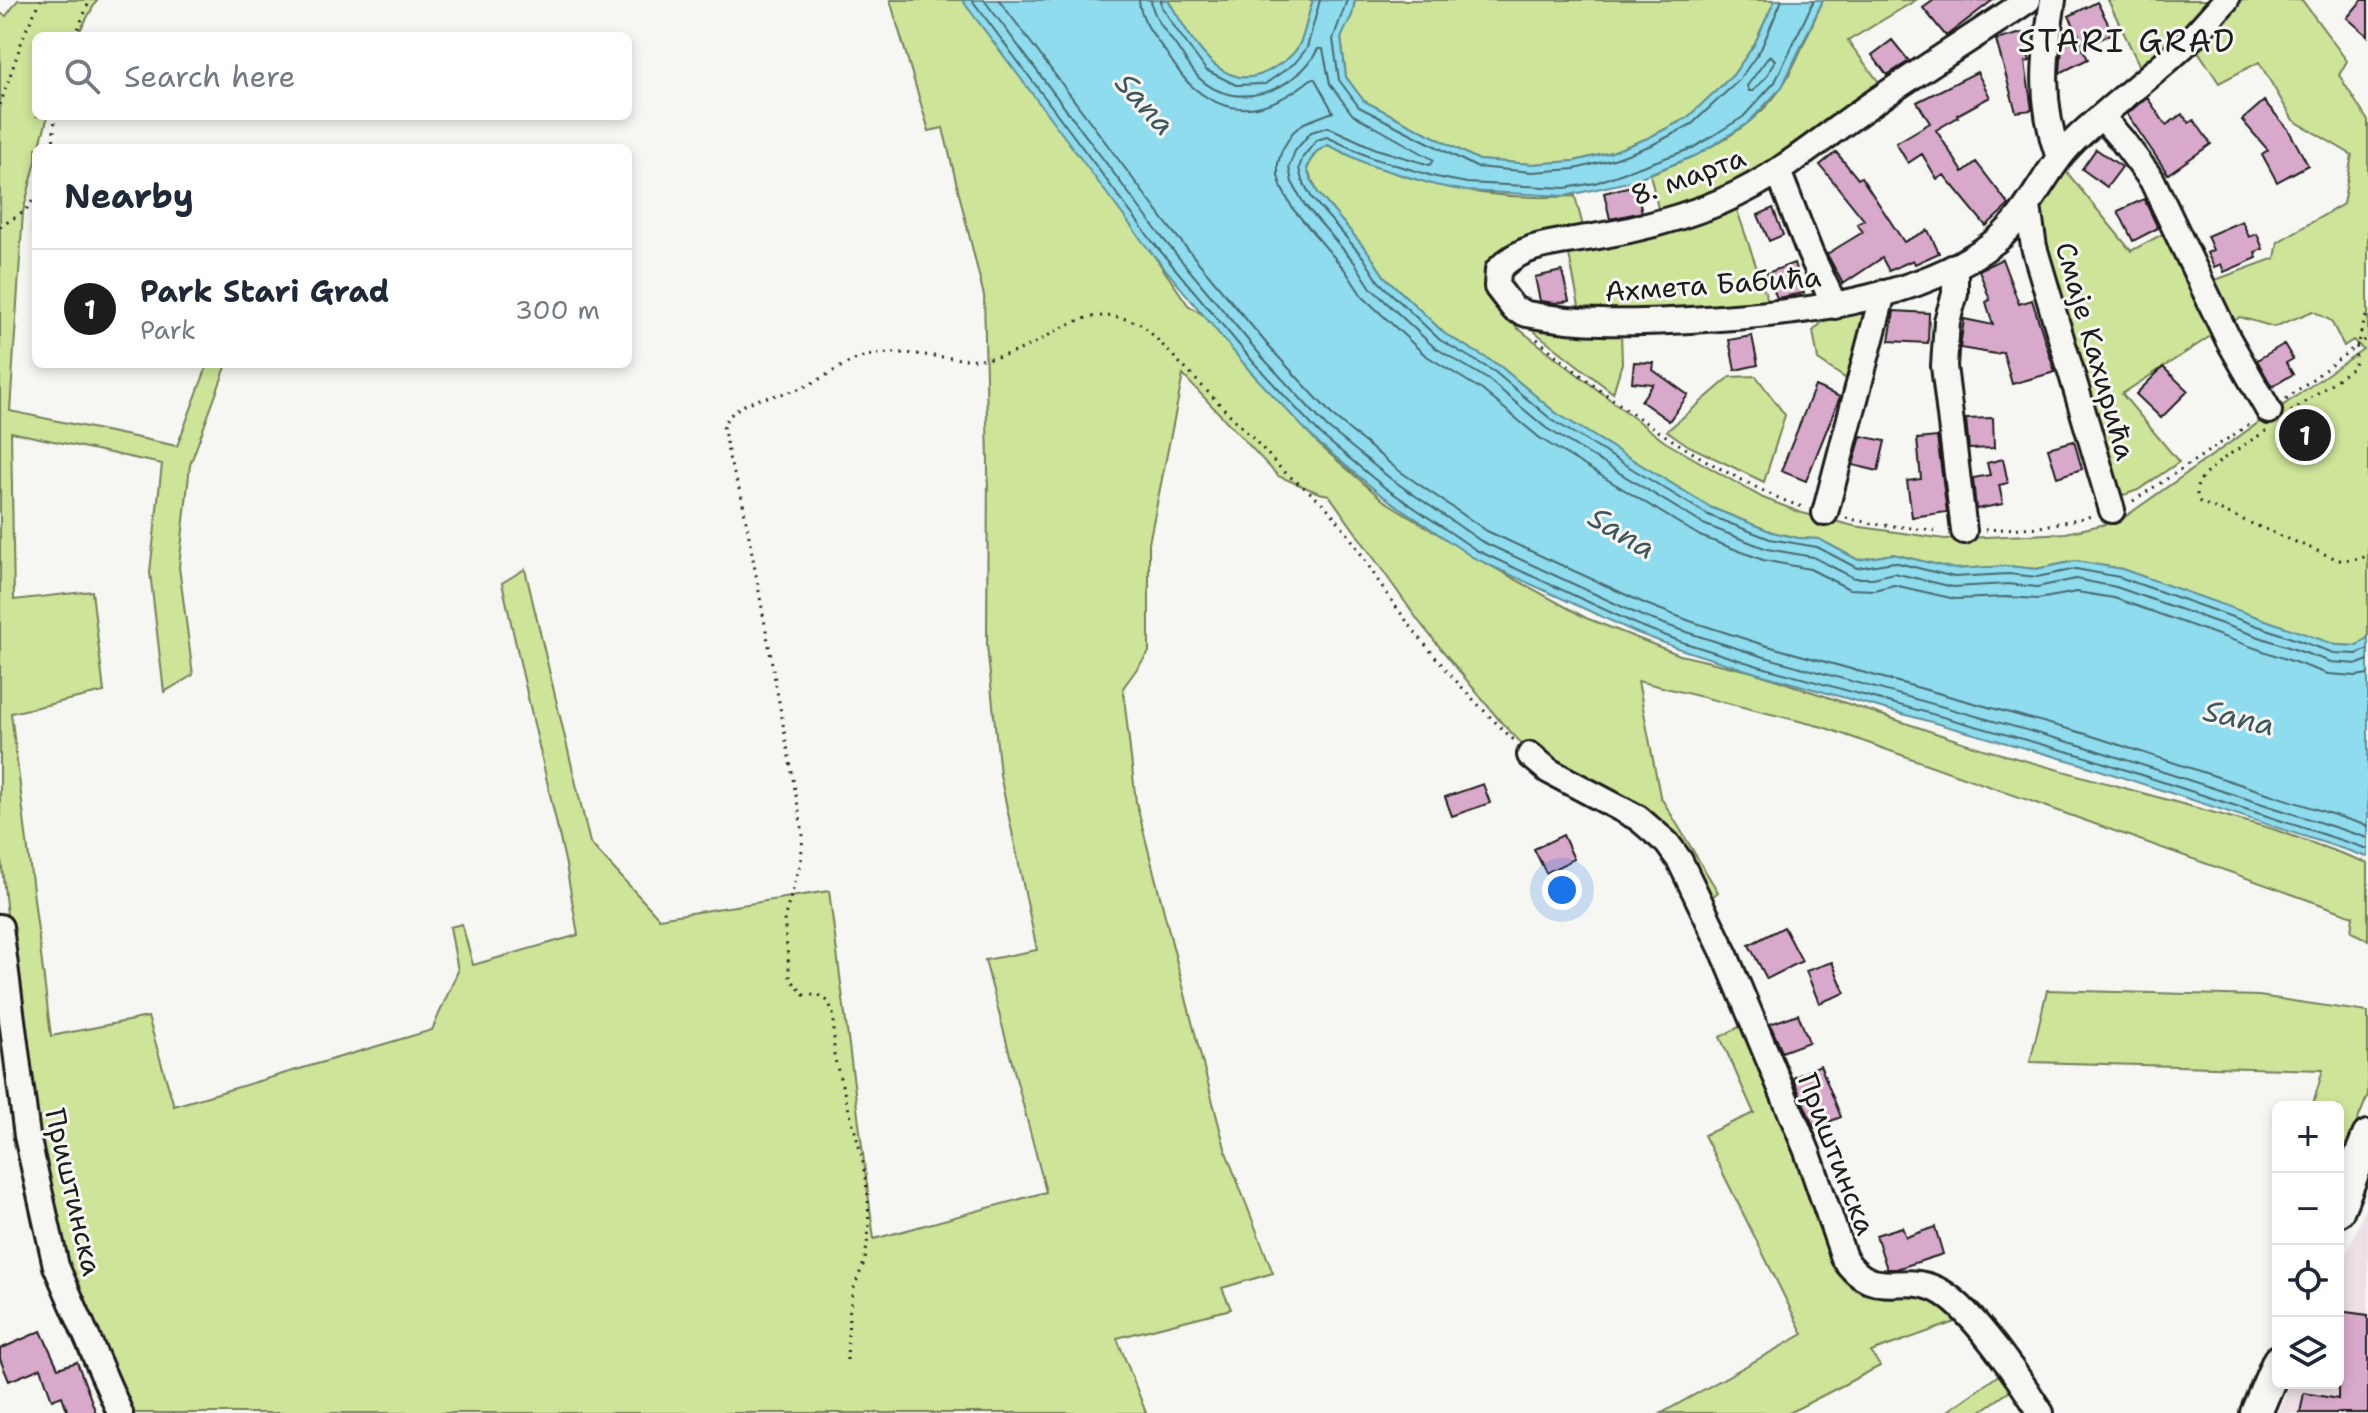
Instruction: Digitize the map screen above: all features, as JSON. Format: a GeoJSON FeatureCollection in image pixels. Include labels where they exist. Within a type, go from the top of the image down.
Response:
{"type":"FeatureCollection","features":[{"type":"Feature","properties":{"kind":"main road"},"geometry":{"type":"LineString","coordinates":[[2344,1196],[2368,1136]]}},
{"type":"Feature","properties":{"kind":"main road"},"geometry":{"type":"LineString","coordinates":[[2256,1413],[2272,1375]]}},
{"type":"Feature","properties":{"kind":"street","name":"8. марта"},"geometry":{"type":"LineString","coordinates":[[1547,318],[1514,309],[1497,287],[1498,270],[1513,255],[1538,245],[1600,236],[1705,208],[1744,191],[2028,0]]}},
{"type":"Feature","properties":{"kind":"street"},"geometry":{"type":"LineString","coordinates":[[2053,0],[2046,45],[2046,107],[2048,126],[2059,158]]}},
{"type":"Feature","properties":{"kind":"street","name":"Ахмета Бабића"},"geometry":{"type":"LineString","coordinates":[[1547,318],[1621,324],[1727,319],[1835,306],[1883,293],[1955,266],[1996,240],[2028,207],[2059,158],[2075,140],[2182,48],[2226,0]]}},
{"type":"Feature","properties":{"kind":"street"},"geometry":{"type":"LineString","coordinates":[[2102,117],[2152,180],[2228,339],[2274,419]]}},
{"type":"Feature","properties":{"kind":"street"},"geometry":{"type":"LineString","coordinates":[[1778,171],[1810,253],[1835,306]]}},
{"type":"Feature","properties":{"kind":"street","name":"Смaје Кахирића"},"geometry":{"type":"LineString","coordinates":[[2028,207],[2034,247],[2112,510]]}},
{"type":"Feature","properties":{"kind":"street"},"geometry":{"type":"LineString","coordinates":[[1955,266],[1955,294],[1947,321],[1944,366],[1964,531]]}},
{"type":"Feature","properties":{"kind":"street"},"geometry":{"type":"LineString","coordinates":[[1825,513],[1883,293]]}},
{"type":"Feature","properties":{"kind":"street","name":"Приштинска"},"geometry":{"type":"LineString","coordinates":[[1530,755],[1549,771],[1638,818],[1667,843],[1680,861],[1726,957],[1807,1151],[1844,1258],[1852,1270],[1873,1284],[1916,1283],[1946,1294],[1990,1342],[2041,1413]]}},
{"type":"Feature","properties":{"kind":"street","name":"Приштинска"},"geometry":{"type":"LineString","coordinates":[[0,927],[5,1024],[56,1266],[120,1413]]}},
{"type":"Feature","properties":{"kind":"path"},"geometry":{"type":"LineString","coordinates":[[0,105],[25,32],[41,0]]}},
{"type":"Feature","properties":{"kind":"path"},"geometry":{"type":"LineString","coordinates":[[77,32],[90,0]]}},
{"type":"Feature","properties":{"kind":"path"},"geometry":{"type":"LineString","coordinates":[[53,144],[55,120]]}},
{"type":"Feature","properties":{"kind":"path"},"geometry":{"type":"LineString","coordinates":[[0,227],[25,211],[32,201]]}},
{"type":"Feature","properties":{"kind":"path"},"geometry":{"type":"LineString","coordinates":[[2368,310],[2354,367],[2274,419],[2212,469],[2198,483],[2196,494],[2200,502],[2339,560],[2361,559],[2368,554]]}},
{"type":"Feature","properties":{"kind":"path"},"geometry":{"type":"LineString","coordinates":[[847,1360],[853,1290],[865,1260],[869,1229],[868,1195],[862,1157],[834,1056],[834,1017],[829,1002],[819,995],[804,995],[790,978],[784,919],[801,862],[803,834],[742,498],[730,462],[723,425],[730,413],[752,400],[806,387],[849,361],[869,355],[892,353],[994,358],[1019,350],[1085,317],[1122,316],[1143,325],[1277,467],[1331,511],[1390,599],[1483,711],[1530,755]]}},
{"type":"Feature","properties":{"kind":"shaded area"},"geometry":{"type":"Polygon","coordinates":[[[2368,1203],[2368,1413],[2278,1413],[2288,1389],[2344,1389],[2344,1259],[2368,1203]]]}},
{"type":"Feature","properties":{"kind":"green space"},"geometry":{"type":"Polygon","coordinates":[[[18,0],[97,0],[79,32],[32,32],[32,120],[47,120],[40,144],[32,144],[32,177],[23,212],[10,411],[177,446],[206,368],[226,368],[190,465],[179,567],[193,675],[164,692],[150,572],[162,464],[11,432],[14,600],[92,591],[104,692],[11,713],[51,1036],[148,1017],[174,1106],[432,1030],[458,971],[450,927],[462,924],[473,965],[578,935],[566,865],[502,583],[525,569],[590,843],[659,918],[829,891],[874,1239],[1046,1192],[985,960],[1037,950],[1000,775],[987,645],[988,461],[984,296],[943,128],[929,131],[890,0],[970,0],[1188,305],[1231,333],[1296,384],[1317,443],[1383,500],[1482,561],[1586,618],[1680,655],[1753,672],[1983,749],[2273,829],[2368,863],[2368,940],[2351,932],[2353,916],[1823,727],[1638,681],[1660,796],[1718,892],[1707,901],[1666,834],[1533,755],[1500,721],[1420,623],[1329,495],[1278,476],[1183,375],[1149,543],[1149,652],[1123,688],[1136,802],[1199,1049],[1226,1152],[1273,1273],[1222,1288],[1231,1309],[1117,1338],[1146,1413],[126,1413],[62,1255],[39,1150],[16,999],[0,849],[0,13],[6,16],[18,0]]]}},
{"type":"Feature","properties":{"kind":"green space"},"geometry":{"type":"Polygon","coordinates":[[[1168,0],[1313,0],[1303,37],[1294,53],[1256,76],[1240,77],[1224,72],[1211,61],[1187,32],[1168,0]]]}},
{"type":"Feature","properties":{"kind":"green space"},"geometry":{"type":"Polygon","coordinates":[[[1355,0],[1775,0],[1754,45],[1733,75],[1687,118],[1612,152],[1574,161],[1532,164],[1479,160],[1364,101],[1346,77],[1341,37],[1352,15],[1355,0]]]}},
{"type":"Feature","properties":{"kind":"green space"},"geometry":{"type":"Polygon","coordinates":[[[1823,0],[1916,0],[1848,41],[1884,89],[1763,175],[1660,217],[1650,174],[1705,150],[1757,115],[1783,85],[1823,0]]]}},
{"type":"Feature","properties":{"kind":"green space"},"geometry":{"type":"Polygon","coordinates":[[[2108,0],[2213,0],[2142,71],[2108,0]]]}},
{"type":"Feature","properties":{"kind":"green space"},"geometry":{"type":"Polygon","coordinates":[[[2237,0],[2302,0],[2347,61],[2339,75],[2368,121],[2368,637],[2357,646],[2336,645],[2281,627],[2122,569],[2076,561],[2036,569],[2008,566],[1955,569],[1893,554],[1858,560],[1819,539],[1772,532],[1712,508],[1556,413],[1500,366],[1445,334],[1384,276],[1369,253],[1318,193],[1307,169],[1316,152],[1328,145],[1386,170],[1447,187],[1510,196],[1575,196],[1585,234],[1506,250],[1508,310],[1515,326],[1665,442],[1763,498],[1802,513],[1854,526],[1945,539],[2066,533],[2119,521],[2363,349],[2353,340],[2344,346],[2331,321],[2313,311],[2274,327],[2240,317],[2122,394],[2179,462],[2138,490],[2124,495],[2116,491],[2045,267],[2038,207],[2061,165],[2131,251],[2181,224],[2210,282],[2275,258],[2278,242],[2343,204],[2352,155],[2293,120],[2259,62],[2219,83],[2194,45],[2237,0]]]}},
{"type":"Feature","properties":{"kind":"green space"},"geometry":{"type":"Polygon","coordinates":[[[1735,204],[1770,307],[1581,317],[1568,249],[1735,204]]]}},
{"type":"Feature","properties":{"kind":"green space"},"geometry":{"type":"Polygon","coordinates":[[[1872,303],[1854,384],[1818,360],[1813,331],[1831,313],[1872,303]]]}},
{"type":"Feature","properties":{"kind":"green space"},"geometry":{"type":"Polygon","coordinates":[[[1532,324],[1621,332],[1622,363],[1613,393],[1535,332],[1532,324]]]}},
{"type":"Feature","properties":{"kind":"green space"},"geometry":{"type":"Polygon","coordinates":[[[1756,376],[1785,415],[1764,482],[1689,446],[1667,431],[1730,377],[1756,376]]]}},
{"type":"Feature","properties":{"kind":"green space"},"geometry":{"type":"Polygon","coordinates":[[[2047,990],[2259,996],[2368,1012],[2368,1095],[2344,1153],[2344,1101],[2314,1101],[2323,1070],[2030,1062],[2047,990]]]}},
{"type":"Feature","properties":{"kind":"green space"},"geometry":{"type":"Polygon","coordinates":[[[1741,1026],[1842,1265],[1938,1294],[1958,1321],[1871,1352],[1880,1366],[1789,1413],[1662,1413],[1803,1334],[1704,1135],[1754,1113],[1720,1037],[1741,1026]]]}},
{"type":"Feature","properties":{"kind":"green space"},"geometry":{"type":"Polygon","coordinates":[[[2003,1372],[2016,1387],[1978,1413],[1945,1413],[2003,1372]]]}},
{"type":"Feature","properties":{"kind":"water","name":"Sana"},"geometry":{"type":"Polygon","coordinates":[[[962,0],[1168,0],[1187,32],[1211,61],[1224,72],[1240,77],[1256,76],[1294,53],[1303,37],[1313,0],[1355,0],[1341,38],[1346,77],[1364,101],[1479,160],[1532,164],[1575,161],[1612,152],[1687,118],[1733,75],[1754,45],[1775,0],[1823,0],[1782,87],[1748,123],[1697,155],[1628,182],[1565,196],[1466,191],[1369,165],[1328,145],[1316,152],[1310,161],[1307,169],[1310,178],[1318,193],[1369,253],[1384,276],[1445,334],[1500,366],[1556,413],[1712,508],[1772,532],[1819,539],[1858,560],[1893,554],[1955,569],[2008,566],[2036,569],[2076,561],[2122,569],[2336,645],[2357,646],[2368,637],[2368,857],[2078,763],[1680,649],[1635,632],[1472,557],[1380,494],[1315,440],[1249,370],[1146,246],[962,0]]]}},
{"type":"Feature","properties":{"kind":"building"},"geometry":{"type":"Polygon","coordinates":[[[1934,0],[1993,0],[1946,36],[1923,8],[1934,0]]]}},
{"type":"Feature","properties":{"kind":"building"},"geometry":{"type":"Polygon","coordinates":[[[2362,0],[2368,0],[2368,36],[2347,18],[2362,0]]]}},
{"type":"Feature","properties":{"kind":"building"},"geometry":{"type":"Polygon","coordinates":[[[2097,2],[2113,33],[2085,47],[2069,16],[2097,2]]]}},
{"type":"Feature","properties":{"kind":"building"},"geometry":{"type":"Polygon","coordinates":[[[2022,33],[2030,61],[2025,62],[2032,110],[2016,112],[1996,40],[2022,33]]]}},
{"type":"Feature","properties":{"kind":"building"},"geometry":{"type":"Polygon","coordinates":[[[2077,39],[2088,59],[2060,73],[2062,46],[2077,39]]]}},
{"type":"Feature","properties":{"kind":"building"},"geometry":{"type":"Polygon","coordinates":[[[1892,40],[1909,61],[1887,75],[1872,55],[1892,40]]]}},
{"type":"Feature","properties":{"kind":"building"},"geometry":{"type":"Polygon","coordinates":[[[1977,72],[1990,97],[1936,130],[1963,172],[1976,162],[2009,205],[1986,226],[1944,175],[1937,179],[1922,154],[1908,163],[1896,143],[1930,123],[1917,102],[1977,72]]]}},
{"type":"Feature","properties":{"kind":"building"},"geometry":{"type":"Polygon","coordinates":[[[2147,97],[2166,125],[2182,114],[2189,123],[2194,120],[2211,144],[2168,174],[2127,114],[2147,97]]]}},
{"type":"Feature","properties":{"kind":"building"},"geometry":{"type":"Polygon","coordinates":[[[2264,101],[2288,129],[2308,165],[2277,182],[2262,154],[2268,150],[2242,120],[2264,101]]]}},
{"type":"Feature","properties":{"kind":"building"},"geometry":{"type":"Polygon","coordinates":[[[2096,149],[2122,167],[2107,187],[2082,169],[2096,149]]]}},
{"type":"Feature","properties":{"kind":"building"},"geometry":{"type":"Polygon","coordinates":[[[1836,152],[1858,179],[1861,177],[1904,242],[1928,230],[1939,253],[1889,271],[1882,258],[1843,284],[1827,254],[1863,232],[1857,224],[1864,220],[1820,165],[1836,152]]]}},
{"type":"Feature","properties":{"kind":"building"},"geometry":{"type":"Polygon","coordinates":[[[1635,185],[1642,212],[1610,219],[1604,193],[1635,185]]]}},
{"type":"Feature","properties":{"kind":"building"},"geometry":{"type":"Polygon","coordinates":[[[2144,199],[2158,228],[2133,241],[2118,211],[2144,199]]]}},
{"type":"Feature","properties":{"kind":"building"},"geometry":{"type":"Polygon","coordinates":[[[1773,208],[1783,235],[1769,241],[1758,215],[1773,208]]]}},
{"type":"Feature","properties":{"kind":"building"},"geometry":{"type":"Polygon","coordinates":[[[2242,221],[2249,237],[2257,234],[2263,249],[2255,252],[2257,258],[2224,272],[2221,264],[2214,267],[2207,253],[2213,250],[2207,236],[2242,221]]]}},
{"type":"Feature","properties":{"kind":"building"},"geometry":{"type":"Polygon","coordinates":[[[2002,259],[2019,304],[2032,300],[2055,372],[2012,384],[2003,352],[1996,354],[1960,348],[1964,319],[1993,325],[1986,302],[1990,300],[1979,270],[2002,259]]]}},
{"type":"Feature","properties":{"kind":"building"},"geometry":{"type":"Polygon","coordinates":[[[1794,263],[1804,293],[1777,298],[1767,273],[1794,263]]]}},
{"type":"Feature","properties":{"kind":"building"},"geometry":{"type":"Polygon","coordinates":[[[1562,271],[1569,301],[1540,301],[1535,277],[1562,271]]]}},
{"type":"Feature","properties":{"kind":"building"},"geometry":{"type":"Polygon","coordinates":[[[1894,311],[1929,313],[1928,343],[1889,341],[1894,311]]]}},
{"type":"Feature","properties":{"kind":"building"},"geometry":{"type":"Polygon","coordinates":[[[1752,336],[1758,365],[1735,370],[1729,340],[1752,336]]]}},
{"type":"Feature","properties":{"kind":"building"},"geometry":{"type":"Polygon","coordinates":[[[2284,344],[2293,359],[2286,363],[2293,374],[2272,387],[2257,360],[2284,344]]]}},
{"type":"Feature","properties":{"kind":"building"},"geometry":{"type":"Polygon","coordinates":[[[1634,362],[1654,363],[1653,370],[1688,395],[1669,421],[1641,401],[1653,384],[1632,382],[1634,362]]]}},
{"type":"Feature","properties":{"kind":"building"},"geometry":{"type":"Polygon","coordinates":[[[2163,367],[2188,391],[2161,418],[2136,394],[2163,367]]]}},
{"type":"Feature","properties":{"kind":"building"},"geometry":{"type":"Polygon","coordinates":[[[1815,386],[1840,397],[1806,481],[1781,471],[1815,386]]]}},
{"type":"Feature","properties":{"kind":"building"},"geometry":{"type":"Polygon","coordinates":[[[1993,418],[1994,448],[1969,449],[1966,419],[1993,418]]]}},
{"type":"Feature","properties":{"kind":"building"},"geometry":{"type":"Polygon","coordinates":[[[1861,436],[1885,441],[1878,471],[1853,465],[1861,436]]]}},
{"type":"Feature","properties":{"kind":"building"},"geometry":{"type":"Polygon","coordinates":[[[1937,437],[1947,512],[1912,517],[1907,481],[1921,479],[1917,439],[1937,437]]]}},
{"type":"Feature","properties":{"kind":"building"},"geometry":{"type":"Polygon","coordinates":[[[2074,441],[2082,469],[2057,477],[2048,448],[2074,441]]]}},
{"type":"Feature","properties":{"kind":"building"},"geometry":{"type":"Polygon","coordinates":[[[2003,459],[2008,483],[1999,485],[2003,504],[1976,509],[1973,478],[1990,475],[1987,463],[2003,459]]]}},
{"type":"Feature","properties":{"kind":"building"},"geometry":{"type":"Polygon","coordinates":[[[1483,784],[1490,803],[1452,816],[1445,797],[1483,784]]]}},
{"type":"Feature","properties":{"kind":"building"},"geometry":{"type":"Polygon","coordinates":[[[1563,835],[1574,859],[1546,873],[1534,849],[1563,835]]]}},
{"type":"Feature","properties":{"kind":"building"},"geometry":{"type":"Polygon","coordinates":[[[1784,927],[1802,961],[1767,979],[1749,945],[1784,927]]]}},
{"type":"Feature","properties":{"kind":"building"},"geometry":{"type":"Polygon","coordinates":[[[1832,962],[1845,993],[1819,1003],[1806,971],[1832,962]]]}},
{"type":"Feature","properties":{"kind":"building"},"geometry":{"type":"Polygon","coordinates":[[[1798,1014],[1809,1042],[1782,1052],[1770,1024],[1798,1014]]]}},
{"type":"Feature","properties":{"kind":"building"},"geometry":{"type":"Polygon","coordinates":[[[1820,1065],[1841,1117],[1814,1128],[1793,1078],[1820,1065]]]}},
{"type":"Feature","properties":{"kind":"building"},"geometry":{"type":"Polygon","coordinates":[[[1902,1227],[1906,1237],[1935,1227],[1943,1254],[1887,1269],[1876,1235],[1902,1227]]]}},
{"type":"Feature","properties":{"kind":"building"},"geometry":{"type":"Polygon","coordinates":[[[2344,1312],[2368,1315],[2368,1413],[2300,1413],[2304,1393],[2338,1399],[2338,1389],[2344,1389],[2344,1312]]]}},
{"type":"Feature","properties":{"kind":"building"},"geometry":{"type":"Polygon","coordinates":[[[41,1331],[58,1368],[77,1362],[96,1413],[68,1413],[62,1396],[52,1400],[41,1368],[9,1381],[0,1359],[0,1349],[41,1331]]]}},
{"type":"Feature","properties":{"kind":"place","name":"Park Stari Grad"},"geometry":{"type":"Point","coordinates":[2305,435]}},
{"type":"Feature","properties":{"kind":"district","name":"STARI GRAD"},"geometry":{"type":"Point","coordinates":[2127,41]}}]}
